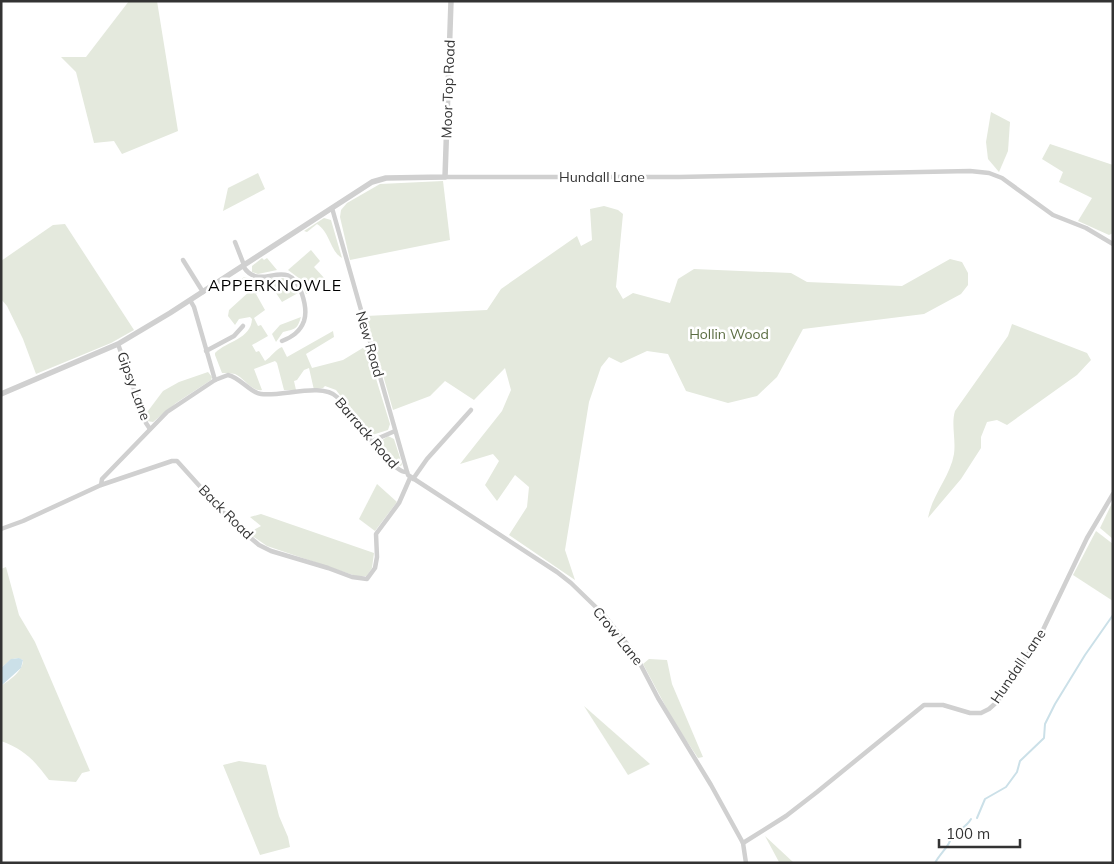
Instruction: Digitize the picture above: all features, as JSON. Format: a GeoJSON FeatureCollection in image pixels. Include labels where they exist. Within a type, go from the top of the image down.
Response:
{"type":"FeatureCollection","features":[{"type":"Feature","properties":{"kind":"street","name":"Moor Top Road"},"geometry":{"type":"LineString","coordinates":[[445,178],[451,1]]}},
{"type":"Feature","properties":{"kind":"street","name":"Hundall Lane"},"geometry":{"type":"LineString","coordinates":[[1,394],[118,344],[380,179],[979,172],[989,173],[1002,178],[1053,215],[1086,228],[1113,244]]}},
{"type":"Feature","properties":{"kind":"street","name":"New Road"},"geometry":{"type":"LineString","coordinates":[[332,208],[394,431],[407,472],[412,479]]}},
{"type":"Feature","properties":{"kind":"street"},"geometry":{"type":"LineString","coordinates":[[234,242],[247,273],[254,277],[285,274],[298,283],[305,302],[304,320],[296,333],[284,339]]}},
{"type":"Feature","properties":{"kind":"street"},"geometry":{"type":"LineString","coordinates":[[183,260],[203,292]]}},
{"type":"Feature","properties":{"kind":"street"},"geometry":{"type":"LineString","coordinates":[[1,529],[23,521],[101,485],[102,478],[167,412],[214,380],[190,300]]}},
{"type":"Feature","properties":{"kind":"street"},"geometry":{"type":"LineString","coordinates":[[206,351],[240,332],[243,326]]}},
{"type":"Feature","properties":{"kind":"street","name":"Gipsy Lane"},"geometry":{"type":"LineString","coordinates":[[118,344],[146,423],[150,428]]}},
{"type":"Feature","properties":{"kind":"street","name":"Barrack Road"},"geometry":{"type":"LineString","coordinates":[[214,380],[223,376],[233,376],[260,394],[328,391],[337,398],[394,465],[401,472],[407,472]]}},
{"type":"Feature","properties":{"kind":"street"},"geometry":{"type":"LineString","coordinates":[[412,479],[427,459],[471,410]]}},
{"type":"Feature","properties":{"kind":"street"},"geometry":{"type":"LineString","coordinates":[[372,441],[394,431]]}},
{"type":"Feature","properties":{"kind":"street","name":"Back Road"},"geometry":{"type":"LineString","coordinates":[[101,485],[172,461],[177,461],[233,523],[259,545],[271,551],[352,577],[367,579],[376,568],[378,557],[376,534],[399,503],[412,479]]}},
{"type":"Feature","properties":{"kind":"street","name":"Crow Lane"},"geometry":{"type":"LineString","coordinates":[[412,479],[557,572],[604,615],[640,661],[658,698],[711,785],[743,843],[746,863]]}},
{"type":"Feature","properties":{"kind":"street","name":"Hundall Lane"},"geometry":{"type":"LineString","coordinates":[[743,843],[786,816],[924,705],[943,705],[970,713],[981,713],[998,701],[1041,634],[1087,538],[1113,494]]}},
{"type":"Feature","properties":{"kind":"green space"},"geometry":{"type":"Polygon","coordinates":[[[129,1],[157,1],[178,131],[122,154],[114,141],[94,143],[76,72],[61,57],[86,57],[129,1]]]}},
{"type":"Feature","properties":{"kind":"green space"},"geometry":{"type":"Polygon","coordinates":[[[991,112],[1010,122],[1008,151],[999,172],[988,159],[986,142],[991,112]]]}},
{"type":"Feature","properties":{"kind":"green space"},"geometry":{"type":"Polygon","coordinates":[[[1050,144],[1113,165],[1113,233],[1109,235],[1078,221],[1092,198],[1059,182],[1063,172],[1042,159],[1050,144]]]}},
{"type":"Feature","properties":{"kind":"green space"},"geometry":{"type":"Polygon","coordinates":[[[258,173],[265,189],[223,211],[228,188],[258,173]]]}},
{"type":"Feature","properties":{"kind":"green space"},"geometry":{"type":"Polygon","coordinates":[[[443,181],[450,240],[350,260],[340,217],[341,210],[347,203],[380,184],[443,181]]]}},
{"type":"Feature","properties":{"kind":"green space","name":"Hollin Wood"},"geometry":{"type":"Polygon","coordinates":[[[604,206],[618,210],[623,214],[616,287],[623,299],[633,293],[670,303],[678,279],[694,269],[791,273],[807,282],[902,286],[950,259],[962,262],[968,273],[968,285],[961,294],[924,314],[803,329],[777,377],[757,396],[728,403],[686,391],[668,354],[647,351],[621,363],[609,357],[601,367],[589,402],[565,550],[575,580],[509,535],[527,507],[529,487],[515,475],[497,501],[485,485],[499,461],[493,454],[460,464],[502,411],[511,390],[505,368],[474,400],[445,381],[430,396],[393,410],[366,316],[487,310],[501,289],[577,236],[581,246],[592,240],[590,209],[604,206]]]}},
{"type":"Feature","properties":{"kind":"green space"},"geometry":{"type":"Polygon","coordinates":[[[324,218],[331,220],[342,258],[335,251],[325,232],[317,224],[307,232],[304,231],[324,218]]]}},
{"type":"Feature","properties":{"kind":"green space"},"geometry":{"type":"Polygon","coordinates":[[[65,224],[134,330],[111,343],[36,374],[23,339],[7,306],[1,299],[1,261],[53,225],[65,224]]]}},
{"type":"Feature","properties":{"kind":"green space"},"geometry":{"type":"Polygon","coordinates":[[[311,250],[320,261],[314,267],[326,280],[306,294],[300,279],[288,270],[311,250]]]}},
{"type":"Feature","properties":{"kind":"green space"},"geometry":{"type":"Polygon","coordinates":[[[262,258],[264,260],[267,258],[277,270],[258,274],[252,272],[252,266],[262,258]]]}},
{"type":"Feature","properties":{"kind":"green space"},"geometry":{"type":"Polygon","coordinates":[[[244,277],[253,279],[282,278],[293,285],[298,293],[282,302],[270,284],[256,294],[265,310],[254,318],[258,326],[261,325],[268,336],[252,345],[256,352],[259,351],[265,361],[282,347],[287,357],[333,331],[334,337],[306,354],[312,368],[343,360],[366,346],[390,424],[388,430],[372,435],[336,390],[325,386],[314,390],[309,368],[304,370],[297,380],[294,381],[296,390],[284,390],[275,361],[254,369],[262,390],[251,387],[235,374],[222,373],[215,353],[238,339],[251,326],[252,319],[250,317],[239,319],[235,325],[228,316],[229,310],[251,290],[242,279],[244,277]]]}},
{"type":"Feature","properties":{"kind":"green space"},"geometry":{"type":"Polygon","coordinates":[[[301,317],[297,327],[283,332],[276,342],[272,334],[280,325],[301,317]]]}},
{"type":"Feature","properties":{"kind":"green space"},"geometry":{"type":"Polygon","coordinates":[[[1012,324],[1087,353],[1091,360],[1077,375],[1007,425],[997,420],[987,422],[981,437],[981,448],[961,479],[928,518],[933,502],[952,462],[954,454],[953,421],[955,411],[1008,336],[1012,324]]]}},
{"type":"Feature","properties":{"kind":"green space"},"geometry":{"type":"Polygon","coordinates":[[[208,372],[212,377],[211,380],[176,403],[153,422],[147,421],[145,415],[163,391],[179,382],[208,372]]]}},
{"type":"Feature","properties":{"kind":"green space"},"geometry":{"type":"Polygon","coordinates":[[[388,436],[394,439],[401,466],[396,464],[378,443],[388,436]]]}},
{"type":"Feature","properties":{"kind":"green space"},"geometry":{"type":"Polygon","coordinates":[[[377,484],[397,502],[375,531],[359,519],[377,484]]]}},
{"type":"Feature","properties":{"kind":"green space"},"geometry":{"type":"Polygon","coordinates":[[[1113,501],[1113,539],[1100,528],[1113,501]]]}},
{"type":"Feature","properties":{"kind":"green space"},"geometry":{"type":"Polygon","coordinates":[[[261,514],[374,553],[372,568],[367,576],[356,576],[267,546],[248,533],[261,526],[250,517],[261,514]]]}},
{"type":"Feature","properties":{"kind":"green space"},"geometry":{"type":"Polygon","coordinates":[[[1096,531],[1113,544],[1113,601],[1073,575],[1096,531]]]}},
{"type":"Feature","properties":{"kind":"green space"},"geometry":{"type":"Polygon","coordinates":[[[6,567],[19,615],[35,642],[90,771],[82,773],[76,782],[49,780],[28,756],[17,748],[1,741],[1,686],[21,668],[23,660],[14,659],[1,668],[1,569],[6,567]]]}},
{"type":"Feature","properties":{"kind":"green space"},"geometry":{"type":"Polygon","coordinates":[[[649,659],[667,660],[672,684],[703,757],[698,758],[674,722],[643,664],[649,659]]]}},
{"type":"Feature","properties":{"kind":"green space"},"geometry":{"type":"Polygon","coordinates":[[[584,706],[650,764],[628,775],[584,706]]]}},
{"type":"Feature","properties":{"kind":"green space"},"geometry":{"type":"Polygon","coordinates":[[[239,761],[266,765],[279,816],[290,847],[260,855],[223,765],[239,761]]]}},
{"type":"Feature","properties":{"kind":"green space"},"geometry":{"type":"Polygon","coordinates":[[[765,836],[794,863],[779,862],[765,836]]]}},
{"type":"Feature","properties":{"kind":"water"},"geometry":{"type":"Polygon","coordinates":[[[19,658],[23,660],[21,668],[1,686],[1,668],[11,659],[19,658]]]}},
{"type":"Feature","properties":{"kind":"waterway"},"geometry":{"type":"LineString","coordinates":[[977,818],[985,799],[1006,787],[1017,772],[1020,761],[1044,738],[1045,724],[1055,704],[1085,655],[1113,615]]}},
{"type":"Feature","properties":{"kind":"waterway"},"geometry":{"type":"LineString","coordinates":[[935,863],[954,835],[971,819]]}},
{"type":"Feature","properties":{"kind":"district","name":"APPERKNOWLE"},"geometry":{"type":"Point","coordinates":[275,285]}}]}
